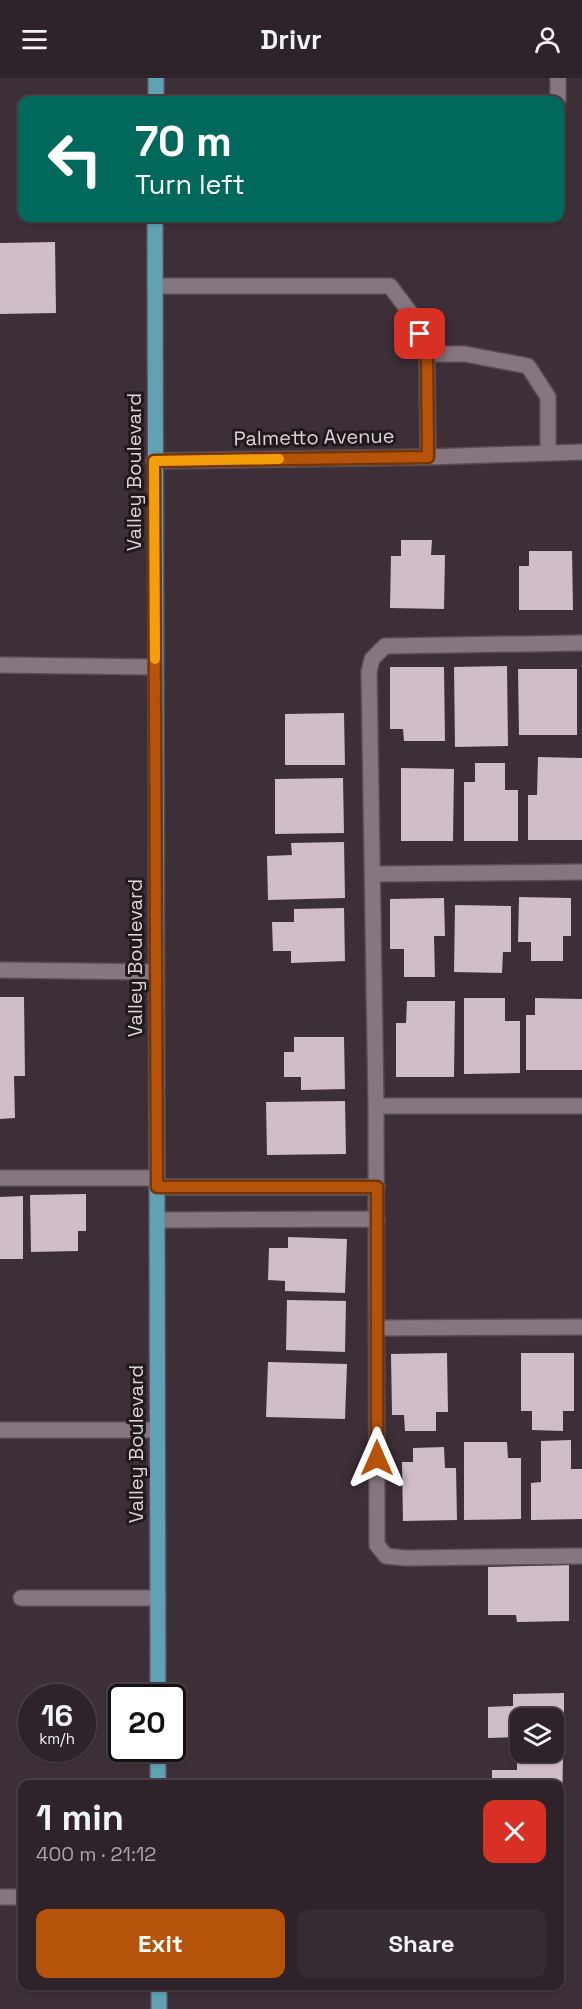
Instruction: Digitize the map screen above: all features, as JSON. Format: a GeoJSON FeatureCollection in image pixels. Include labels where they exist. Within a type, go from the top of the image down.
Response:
{"type":"FeatureCollection","features":[{"type":"Feature","properties":{"kind":"main road"},"geometry":{"type":"LineString","coordinates":[[156,78],[156,96]]}},
{"type":"Feature","properties":{"kind":"main road","name":"Valley Boulevard"},"geometry":{"type":"LineString","coordinates":[[155,222],[158,1684]]}},
{"type":"Feature","properties":{"kind":"main road"},"geometry":{"type":"LineString","coordinates":[[158,1762],[158,1780]]}},
{"type":"Feature","properties":{"kind":"main road"},"geometry":{"type":"LineString","coordinates":[[159,1990],[159,2009]]}},
{"type":"Feature","properties":{"kind":"street"},"geometry":{"type":"LineString","coordinates":[[558,78],[558,96]]}},
{"type":"Feature","properties":{"kind":"street"},"geometry":{"type":"LineString","coordinates":[[155,286],[390,286],[412,315],[427,354],[428,457]]}},
{"type":"Feature","properties":{"kind":"street"},"geometry":{"type":"LineString","coordinates":[[427,354],[465,354],[528,366],[548,397],[548,453]]}},
{"type":"Feature","properties":{"kind":"street","name":"Palmetto Avenue"},"geometry":{"type":"LineString","coordinates":[[154,461],[582,452]]}},
{"type":"Feature","properties":{"kind":"street"},"geometry":{"type":"LineString","coordinates":[[582,643],[385,646],[372,659],[369,672],[377,1187],[377,1545],[386,1556],[405,1558],[582,1556]]}},
{"type":"Feature","properties":{"kind":"street"},"geometry":{"type":"LineString","coordinates":[[0,665],[155,667]]}},
{"type":"Feature","properties":{"kind":"street"},"geometry":{"type":"LineString","coordinates":[[373,874],[582,872]]}},
{"type":"Feature","properties":{"kind":"street"},"geometry":{"type":"LineString","coordinates":[[0,970],[156,972]]}},
{"type":"Feature","properties":{"kind":"street"},"geometry":{"type":"LineString","coordinates":[[376,1106],[582,1106]]}},
{"type":"Feature","properties":{"kind":"street"},"geometry":{"type":"LineString","coordinates":[[0,1179],[377,1187]]}},
{"type":"Feature","properties":{"kind":"street"},"geometry":{"type":"LineString","coordinates":[[157,1220],[377,1219]]}},
{"type":"Feature","properties":{"kind":"street"},"geometry":{"type":"LineString","coordinates":[[377,1328],[582,1327]]}},
{"type":"Feature","properties":{"kind":"street"},"geometry":{"type":"LineString","coordinates":[[0,1430],[157,1430]]}},
{"type":"Feature","properties":{"kind":"street"},"geometry":{"type":"LineString","coordinates":[[21,1598],[158,1598]]}},
{"type":"Feature","properties":{"kind":"street"},"geometry":{"type":"LineString","coordinates":[[0,1898],[18,1897]]}},
{"type":"Feature","properties":{"kind":"building"},"geometry":{"type":"Polygon","coordinates":[[[55,242],[56,313],[0,314],[0,243],[55,242]]]}},
{"type":"Feature","properties":{"kind":"building"},"geometry":{"type":"Polygon","coordinates":[[[401,540],[432,540],[431,555],[445,555],[444,609],[390,608],[391,556],[401,556],[401,540]]]}},
{"type":"Feature","properties":{"kind":"building"},"geometry":{"type":"Polygon","coordinates":[[[529,551],[572,551],[573,610],[519,610],[519,566],[529,566],[529,551]]]}},
{"type":"Feature","properties":{"kind":"building"},"geometry":{"type":"Polygon","coordinates":[[[507,666],[508,746],[455,747],[454,667],[507,666]]]}},
{"type":"Feature","properties":{"kind":"building"},"geometry":{"type":"Polygon","coordinates":[[[390,667],[444,667],[445,741],[404,741],[403,729],[390,729],[390,667]]]}},
{"type":"Feature","properties":{"kind":"building"},"geometry":{"type":"Polygon","coordinates":[[[518,669],[577,669],[577,735],[519,735],[518,669]]]}},
{"type":"Feature","properties":{"kind":"building"},"geometry":{"type":"Polygon","coordinates":[[[344,713],[345,765],[285,765],[285,714],[344,713]]]}},
{"type":"Feature","properties":{"kind":"building"},"geometry":{"type":"Polygon","coordinates":[[[538,757],[582,758],[582,840],[528,840],[528,795],[537,795],[538,757]]]}},
{"type":"Feature","properties":{"kind":"building"},"geometry":{"type":"Polygon","coordinates":[[[475,763],[505,763],[505,790],[518,790],[518,841],[464,841],[464,782],[475,782],[475,763]]]}},
{"type":"Feature","properties":{"kind":"building"},"geometry":{"type":"Polygon","coordinates":[[[401,768],[454,769],[453,841],[401,841],[401,768]]]}},
{"type":"Feature","properties":{"kind":"building"},"geometry":{"type":"Polygon","coordinates":[[[343,778],[344,833],[275,834],[275,779],[343,778]]]}},
{"type":"Feature","properties":{"kind":"building"},"geometry":{"type":"Polygon","coordinates":[[[344,842],[345,898],[268,900],[267,856],[292,855],[291,843],[344,842]]]}},
{"type":"Feature","properties":{"kind":"building"},"geometry":{"type":"Polygon","coordinates":[[[519,897],[571,898],[571,936],[563,936],[563,961],[531,961],[531,942],[518,942],[519,897]]]}},
{"type":"Feature","properties":{"kind":"building"},"geometry":{"type":"Polygon","coordinates":[[[444,898],[445,936],[434,936],[435,977],[404,977],[404,949],[390,949],[390,899],[444,898]]]}},
{"type":"Feature","properties":{"kind":"building"},"geometry":{"type":"Polygon","coordinates":[[[455,905],[511,906],[511,952],[503,952],[502,973],[454,972],[455,905]]]}},
{"type":"Feature","properties":{"kind":"building"},"geometry":{"type":"Polygon","coordinates":[[[344,908],[345,961],[291,963],[291,951],[273,951],[272,922],[294,922],[294,909],[344,908]]]}},
{"type":"Feature","properties":{"kind":"building"},"geometry":{"type":"Polygon","coordinates":[[[0,997],[24,997],[25,1076],[14,1076],[15,1118],[0,1119],[0,997]]]}},
{"type":"Feature","properties":{"kind":"building"},"geometry":{"type":"Polygon","coordinates":[[[464,998],[505,998],[505,1021],[520,1021],[520,1073],[464,1074],[464,998]]]}},
{"type":"Feature","properties":{"kind":"building"},"geometry":{"type":"Polygon","coordinates":[[[535,998],[582,999],[582,1070],[526,1070],[526,1015],[535,1015],[535,998]]]}},
{"type":"Feature","properties":{"kind":"building"},"geometry":{"type":"Polygon","coordinates":[[[407,1001],[455,1001],[454,1077],[396,1077],[396,1023],[406,1023],[407,1001]]]}},
{"type":"Feature","properties":{"kind":"building"},"geometry":{"type":"Polygon","coordinates":[[[294,1037],[344,1037],[345,1089],[301,1090],[301,1077],[284,1077],[284,1052],[294,1052],[294,1037]]]}},
{"type":"Feature","properties":{"kind":"building"},"geometry":{"type":"Polygon","coordinates":[[[345,1101],[346,1154],[267,1155],[266,1102],[345,1101]]]}},
{"type":"Feature","properties":{"kind":"building"},"geometry":{"type":"Polygon","coordinates":[[[86,1194],[86,1231],[78,1231],[78,1251],[31,1252],[30,1195],[86,1194]]]}},
{"type":"Feature","properties":{"kind":"building"},"geometry":{"type":"Polygon","coordinates":[[[23,1196],[23,1259],[0,1259],[0,1197],[23,1196]]]}},
{"type":"Feature","properties":{"kind":"building"},"geometry":{"type":"Polygon","coordinates":[[[288,1237],[347,1239],[345,1293],[285,1291],[285,1281],[268,1280],[269,1248],[288,1248],[288,1237]]]}},
{"type":"Feature","properties":{"kind":"building"},"geometry":{"type":"Polygon","coordinates":[[[287,1300],[346,1301],[345,1352],[286,1350],[287,1300]]]}},
{"type":"Feature","properties":{"kind":"building"},"geometry":{"type":"Polygon","coordinates":[[[447,1353],[448,1412],[436,1412],[436,1431],[405,1431],[404,1415],[392,1415],[391,1354],[447,1353]]]}},
{"type":"Feature","properties":{"kind":"building"},"geometry":{"type":"Polygon","coordinates":[[[521,1353],[574,1353],[574,1411],[563,1411],[563,1431],[532,1430],[532,1411],[521,1411],[521,1353]]]}},
{"type":"Feature","properties":{"kind":"building"},"geometry":{"type":"Polygon","coordinates":[[[268,1362],[347,1364],[345,1419],[266,1417],[268,1362]]]}},
{"type":"Feature","properties":{"kind":"building"},"geometry":{"type":"Polygon","coordinates":[[[571,1440],[571,1469],[582,1469],[582,1519],[531,1520],[531,1483],[541,1482],[541,1441],[571,1440]]]}},
{"type":"Feature","properties":{"kind":"building"},"geometry":{"type":"Polygon","coordinates":[[[464,1442],[507,1442],[508,1458],[521,1458],[521,1519],[464,1520],[464,1442]]]}},
{"type":"Feature","properties":{"kind":"building"},"geometry":{"type":"Polygon","coordinates":[[[444,1447],[445,1468],[456,1468],[457,1520],[403,1521],[402,1462],[413,1462],[413,1448],[444,1447]]]}},
{"type":"Feature","properties":{"kind":"building"},"geometry":{"type":"Polygon","coordinates":[[[569,1565],[569,1621],[517,1622],[516,1615],[488,1615],[488,1567],[569,1565]]]}},
{"type":"Feature","properties":{"kind":"building"},"geometry":{"type":"Polygon","coordinates":[[[564,1693],[564,1708],[510,1708],[510,1737],[488,1738],[488,1707],[513,1706],[513,1694],[564,1693]]]}},
{"type":"Feature","properties":{"kind":"building"},"geometry":{"type":"Polygon","coordinates":[[[517,1762],[563,1762],[563,1780],[492,1780],[492,1770],[517,1770],[517,1762]]]}},
{"type":"Feature","properties":{"kind":"slow traffic"},"geometry":{"type":"LineString","coordinates":[[155,659],[154,461],[279,459]]}},
{"type":"Feature","properties":{"kind":"route"},"geometry":{"type":"LineString","coordinates":[[377,1458],[377,1187],[157,1187],[154,461],[428,457],[427,354],[420,334]]}}]}
